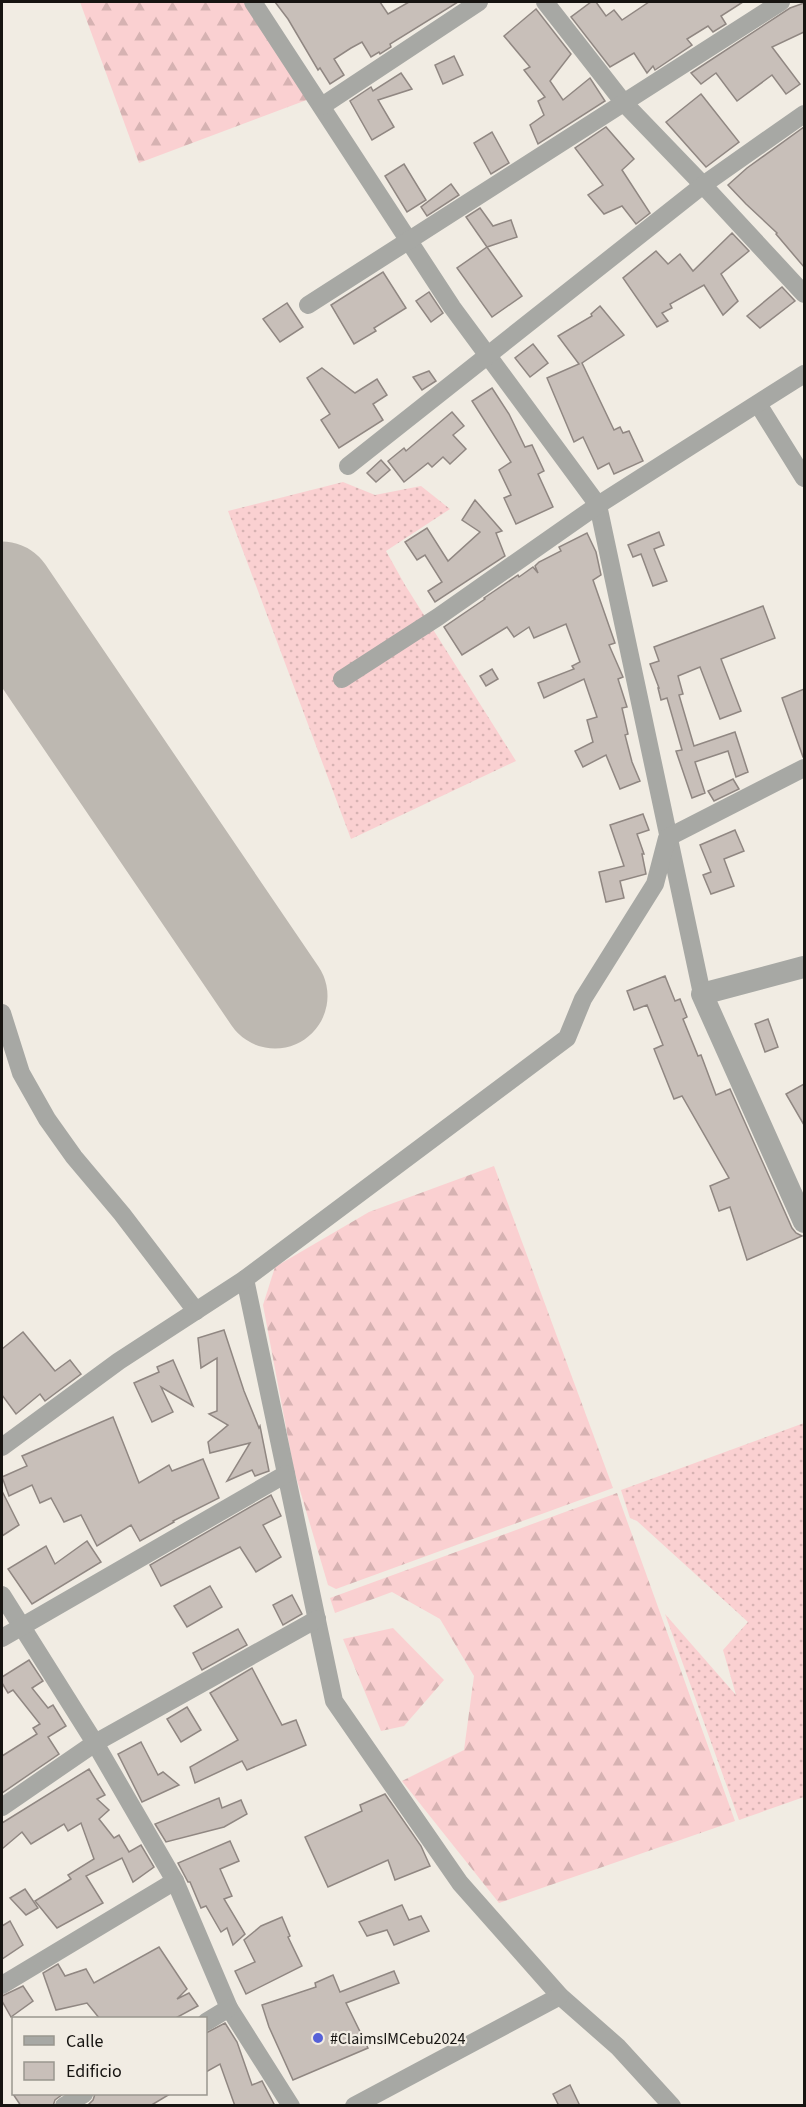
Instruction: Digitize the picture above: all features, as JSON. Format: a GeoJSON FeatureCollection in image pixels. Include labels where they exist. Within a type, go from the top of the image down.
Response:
{"type":"FeatureCollection","features":[{"type":"Feature","properties":{"kind":"street"},"geometry":{"type":"LineString","coordinates":[[253,2],[452,307],[598,505],[702,994],[804,1222]]}},
{"type":"Feature","properties":{"kind":"street"},"geometry":{"type":"LineString","coordinates":[[322,106],[479,2]]}},
{"type":"Feature","properties":{"kind":"street"},"geometry":{"type":"LineString","coordinates":[[544,2],[624,104],[804,294]]}},
{"type":"Feature","properties":{"kind":"street"},"geometry":{"type":"LineString","coordinates":[[308,305],[781,2]]}},
{"type":"Feature","properties":{"kind":"street"},"geometry":{"type":"LineString","coordinates":[[348,466],[703,185],[804,114]]}},
{"type":"Feature","properties":{"kind":"street"},"geometry":{"type":"LineString","coordinates":[[342,679],[438,617],[598,505],[804,374]]}},
{"type":"Feature","properties":{"kind":"street"},"geometry":{"type":"LineString","coordinates":[[758,404],[804,478]]}},
{"type":"Feature","properties":{"kind":"street"},"geometry":{"type":"LineString","coordinates":[[2,1447],[119,1361],[245,1279],[567,1038],[583,999],[655,884],[667,838],[804,768]]}},
{"type":"Feature","properties":{"kind":"street"},"geometry":{"type":"LineString","coordinates":[[702,994],[804,967]]}},
{"type":"Feature","properties":{"kind":"street"},"geometry":{"type":"LineString","coordinates":[[2,1013],[21,1072],[47,1119],[74,1157],[122,1214],[196,1311]]}},
{"type":"Feature","properties":{"kind":"street"},"geometry":{"type":"LineString","coordinates":[[245,1279],[334,1701],[460,1884],[560,1996],[618,2047],[672,2106]]}},
{"type":"Feature","properties":{"kind":"street"},"geometry":{"type":"LineString","coordinates":[[2,1638],[286,1474]]}},
{"type":"Feature","properties":{"kind":"street"},"geometry":{"type":"LineString","coordinates":[[2,1595],[95,1743],[175,1881],[229,2008],[291,2106]]}},
{"type":"Feature","properties":{"kind":"street"},"geometry":{"type":"LineString","coordinates":[[2,1807],[95,1743],[317,1619]]}},
{"type":"Feature","properties":{"kind":"street"},"geometry":{"type":"LineString","coordinates":[[2,1985],[175,1881]]}},
{"type":"Feature","properties":{"kind":"street"},"geometry":{"type":"LineString","coordinates":[[354,2106],[560,1996]]}},
{"type":"Feature","properties":{"kind":"street"},"geometry":{"type":"LineString","coordinates":[[207,2021],[229,2008]]}},
{"type":"Feature","properties":{"kind":"street"},"geometry":{"type":"LineString","coordinates":[[64,2106],[82,2095]]}},
{"type":"Feature","properties":{"kind":"green space"},"geometry":{"type":"Polygon","coordinates":[[[80,2],[245,2],[312,98],[139,163],[80,2]]]}},
{"type":"Feature","properties":{"kind":"green space"},"geometry":{"type":"Polygon","coordinates":[[[343,482],[375,495],[421,486],[450,509],[386,551],[516,761],[351,839],[228,511],[343,482]]]}},
{"type":"Feature","properties":{"kind":"green space"},"geometry":{"type":"Polygon","coordinates":[[[494,1166],[613,1488],[336,1589],[328,1585],[294,1470],[263,1305],[275,1267],[369,1212],[494,1166]]]}},
{"type":"Feature","properties":{"kind":"green space"},"geometry":{"type":"Polygon","coordinates":[[[804,1423],[804,1797],[739,1820],[665,1614],[736,1695],[723,1650],[748,1622],[637,1521],[630,1518],[621,1490],[804,1423]]]}},
{"type":"Feature","properties":{"kind":"green space"},"geometry":{"type":"Polygon","coordinates":[[[617,1493],[735,1821],[499,1903],[402,1781],[464,1750],[474,1676],[440,1619],[392,1592],[335,1613],[330,1598],[617,1493]]]}},
{"type":"Feature","properties":{"kind":"green space"},"geometry":{"type":"Polygon","coordinates":[[[393,1628],[444,1680],[404,1726],[381,1731],[343,1639],[393,1628]]]}},
{"type":"Feature","properties":{"kind":"building"},"geometry":{"type":"Polygon","coordinates":[[[275,2],[380,2],[388,14],[409,2],[458,2],[390,44],[391,47],[380,54],[379,52],[371,57],[362,42],[351,48],[334,59],[344,75],[330,84],[320,68],[318,70],[288,19],[275,2]]]}},
{"type":"Feature","properties":{"kind":"building"},"geometry":{"type":"Polygon","coordinates":[[[591,2],[596,2],[606,16],[614,10],[622,20],[649,2],[743,2],[721,16],[726,24],[713,32],[708,26],[687,39],[692,45],[655,70],[653,66],[647,73],[634,53],[610,67],[571,17],[591,2]]]}},
{"type":"Feature","properties":{"kind":"building"},"geometry":{"type":"Polygon","coordinates":[[[804,3],[804,32],[772,47],[800,84],[786,94],[772,75],[737,101],[716,73],[701,84],[691,73],[790,8],[804,3]]]}},
{"type":"Feature","properties":{"kind":"building"},"geometry":{"type":"Polygon","coordinates":[[[536,9],[571,54],[550,81],[563,100],[590,78],[605,101],[538,144],[530,125],[544,115],[538,101],[545,97],[524,70],[530,67],[504,36],[536,9]]]}},
{"type":"Feature","properties":{"kind":"building"},"geometry":{"type":"Polygon","coordinates":[[[454,56],[463,75],[443,84],[435,65],[454,56]]]}},
{"type":"Feature","properties":{"kind":"building"},"geometry":{"type":"Polygon","coordinates":[[[401,73],[412,89],[378,100],[394,127],[372,140],[350,101],[371,87],[373,91],[401,73]]]}},
{"type":"Feature","properties":{"kind":"building"},"geometry":{"type":"Polygon","coordinates":[[[701,94],[739,142],[706,167],[666,122],[701,94]]]}},
{"type":"Feature","properties":{"kind":"building"},"geometry":{"type":"Polygon","coordinates":[[[606,127],[634,159],[622,170],[650,213],[636,224],[622,206],[604,214],[588,195],[603,185],[575,148],[606,127]]]}},
{"type":"Feature","properties":{"kind":"building"},"geometry":{"type":"Polygon","coordinates":[[[804,127],[804,267],[777,233],[728,185],[747,168],[804,127]]]}},
{"type":"Feature","properties":{"kind":"building"},"geometry":{"type":"Polygon","coordinates":[[[492,132],[509,163],[491,174],[474,143],[492,132]]]}},
{"type":"Feature","properties":{"kind":"building"},"geometry":{"type":"Polygon","coordinates":[[[404,164],[426,200],[407,212],[385,176],[404,164]]]}},
{"type":"Feature","properties":{"kind":"building"},"geometry":{"type":"Polygon","coordinates":[[[451,184],[459,195],[427,216],[421,207],[451,184]]]}},
{"type":"Feature","properties":{"kind":"building"},"geometry":{"type":"Polygon","coordinates":[[[480,208],[493,226],[511,220],[517,237],[487,247],[466,217],[480,208]]]}},
{"type":"Feature","properties":{"kind":"building"},"geometry":{"type":"Polygon","coordinates":[[[732,233],[749,251],[721,274],[738,301],[723,315],[704,285],[670,304],[672,308],[662,313],[668,321],[657,327],[623,278],[656,251],[668,264],[680,254],[693,271],[732,233]]]}},
{"type":"Feature","properties":{"kind":"building"},"geometry":{"type":"Polygon","coordinates":[[[487,247],[522,296],[492,317],[457,268],[487,247]]]}},
{"type":"Feature","properties":{"kind":"building"},"geometry":{"type":"Polygon","coordinates":[[[383,272],[406,308],[374,328],[376,331],[354,344],[331,305],[383,272]]]}},
{"type":"Feature","properties":{"kind":"building"},"geometry":{"type":"Polygon","coordinates":[[[782,287],[795,301],[760,328],[747,316],[782,287]]]}},
{"type":"Feature","properties":{"kind":"building"},"geometry":{"type":"Polygon","coordinates":[[[429,292],[443,313],[431,322],[416,301],[429,292]]]}},
{"type":"Feature","properties":{"kind":"building"},"geometry":{"type":"Polygon","coordinates":[[[287,303],[303,327],[280,342],[263,319],[287,303]]]}},
{"type":"Feature","properties":{"kind":"building"},"geometry":{"type":"Polygon","coordinates":[[[600,306],[624,335],[582,363],[614,430],[620,427],[623,433],[629,431],[643,461],[614,474],[609,463],[598,469],[583,437],[574,442],[547,378],[579,364],[558,336],[592,316],[591,314],[600,306]]]}},
{"type":"Feature","properties":{"kind":"building"},"geometry":{"type":"Polygon","coordinates":[[[533,344],[548,363],[530,377],[515,358],[533,344]]]}},
{"type":"Feature","properties":{"kind":"building"},"geometry":{"type":"Polygon","coordinates":[[[322,368],[355,393],[377,379],[387,395],[373,404],[383,420],[339,448],[321,420],[330,414],[307,378],[322,368]]]}},
{"type":"Feature","properties":{"kind":"building"},"geometry":{"type":"Polygon","coordinates":[[[429,371],[436,381],[422,390],[413,377],[429,371]]]}},
{"type":"Feature","properties":{"kind":"building"},"geometry":{"type":"Polygon","coordinates":[[[492,388],[509,414],[525,447],[532,445],[544,471],[538,474],[553,507],[516,524],[504,498],[511,495],[499,470],[511,462],[472,401],[492,388]]]}},
{"type":"Feature","properties":{"kind":"building"},"geometry":{"type":"Polygon","coordinates":[[[452,412],[464,426],[453,435],[466,449],[450,464],[443,457],[432,467],[428,463],[404,482],[388,461],[404,448],[406,451],[452,412]]]}},
{"type":"Feature","properties":{"kind":"building"},"geometry":{"type":"Polygon","coordinates":[[[381,460],[390,470],[376,482],[367,473],[381,460]]]}},
{"type":"Feature","properties":{"kind":"building"},"geometry":{"type":"Polygon","coordinates":[[[475,500],[502,531],[496,533],[505,556],[435,602],[428,591],[442,582],[425,555],[417,560],[405,542],[427,528],[448,561],[480,532],[462,520],[475,500]]]}},
{"type":"Feature","properties":{"kind":"building"},"geometry":{"type":"Polygon","coordinates":[[[659,532],[664,545],[654,549],[667,581],[653,586],[641,554],[633,557],[628,545],[659,532]]]}},
{"type":"Feature","properties":{"kind":"building"},"geometry":{"type":"Polygon","coordinates":[[[587,533],[596,552],[601,575],[593,580],[615,643],[609,645],[623,677],[618,679],[627,707],[622,708],[628,734],[625,735],[640,781],[620,789],[606,755],[583,767],[575,751],[593,742],[587,720],[597,717],[584,679],[544,698],[538,683],[574,669],[572,666],[580,662],[566,624],[534,638],[529,627],[514,637],[507,627],[462,655],[444,627],[518,575],[519,577],[533,567],[538,573],[535,566],[539,562],[561,551],[559,547],[587,533]]]}},
{"type":"Feature","properties":{"kind":"building"},"geometry":{"type":"Polygon","coordinates":[[[763,606],[775,638],[721,659],[741,711],[720,719],[700,667],[678,676],[683,694],[679,695],[694,746],[735,732],[748,772],[736,777],[728,751],[695,762],[705,793],[692,798],[676,751],[682,750],[667,698],[661,700],[650,664],[659,661],[654,647],[763,606]]]}},
{"type":"Feature","properties":{"kind":"building"},"geometry":{"type":"Polygon","coordinates":[[[492,669],[498,679],[486,686],[480,676],[492,669]]]}},
{"type":"Feature","properties":{"kind":"building"},"geometry":{"type":"Polygon","coordinates":[[[804,689],[804,757],[803,757],[782,698],[804,689]]]}},
{"type":"Feature","properties":{"kind":"building"},"geometry":{"type":"Polygon","coordinates":[[[733,779],[739,789],[714,801],[708,791],[733,779]]]}},
{"type":"Feature","properties":{"kind":"building"},"geometry":{"type":"Polygon","coordinates":[[[643,814],[649,830],[637,834],[644,854],[642,854],[646,874],[620,881],[624,898],[606,902],[599,872],[624,866],[610,825],[643,814]]]}},
{"type":"Feature","properties":{"kind":"building"},"geometry":{"type":"Polygon","coordinates":[[[735,830],[744,851],[724,859],[734,886],[711,894],[703,875],[711,872],[700,845],[735,830]]]}},
{"type":"Feature","properties":{"kind":"building"},"geometry":{"type":"Polygon","coordinates":[[[665,976],[675,1001],[680,999],[687,1017],[683,1019],[698,1056],[701,1055],[716,1095],[730,1089],[792,1228],[802,1236],[747,1260],[730,1207],[719,1211],[710,1186],[729,1178],[682,1096],[674,1099],[654,1049],[663,1045],[647,1005],[634,1010],[627,991],[665,976]]]}},
{"type":"Feature","properties":{"kind":"building"},"geometry":{"type":"Polygon","coordinates":[[[768,1019],[778,1047],[765,1052],[755,1024],[768,1019]]]}},
{"type":"Feature","properties":{"kind":"building"},"geometry":{"type":"Polygon","coordinates":[[[804,1084],[804,1125],[786,1094],[804,1084]]]}},
{"type":"Feature","properties":{"kind":"building"},"geometry":{"type":"Polygon","coordinates":[[[224,1330],[244,1391],[259,1428],[260,1426],[269,1471],[255,1476],[252,1470],[227,1481],[250,1443],[210,1453],[208,1442],[228,1425],[209,1414],[217,1411],[217,1358],[201,1368],[198,1338],[224,1330]]]}},
{"type":"Feature","properties":{"kind":"building"},"geometry":{"type":"Polygon","coordinates":[[[23,1332],[55,1371],[70,1360],[81,1374],[45,1401],[40,1394],[16,1414],[2,1395],[2,1349],[23,1332]]]}},
{"type":"Feature","properties":{"kind":"building"},"geometry":{"type":"Polygon","coordinates":[[[173,1360],[193,1406],[161,1387],[173,1412],[152,1422],[134,1383],[159,1372],[157,1367],[173,1360]]]}},
{"type":"Feature","properties":{"kind":"building"},"geometry":{"type":"Polygon","coordinates":[[[113,1417],[139,1483],[169,1465],[172,1471],[203,1459],[219,1498],[140,1541],[131,1525],[97,1546],[81,1515],[64,1522],[51,1498],[40,1503],[32,1485],[9,1496],[2,1477],[27,1466],[22,1456],[113,1417]]]}},
{"type":"Feature","properties":{"kind":"building"},"geometry":{"type":"Polygon","coordinates":[[[2,1491],[19,1525],[2,1536],[2,1491]]]}},
{"type":"Feature","properties":{"kind":"building"},"geometry":{"type":"Polygon","coordinates":[[[271,1495],[281,1516],[263,1525],[281,1557],[256,1572],[240,1547],[161,1586],[150,1565],[271,1495]]]}},
{"type":"Feature","properties":{"kind":"building"},"geometry":{"type":"Polygon","coordinates":[[[87,1541],[101,1562],[32,1604],[8,1569],[46,1546],[55,1564],[87,1541]]]}},
{"type":"Feature","properties":{"kind":"building"},"geometry":{"type":"Polygon","coordinates":[[[210,1586],[222,1607],[187,1627],[174,1606],[210,1586]]]}},
{"type":"Feature","properties":{"kind":"building"},"geometry":{"type":"Polygon","coordinates":[[[292,1595],[302,1614],[283,1625],[273,1605],[292,1595]]]}},
{"type":"Feature","properties":{"kind":"building"},"geometry":{"type":"Polygon","coordinates":[[[238,1629],[247,1645],[202,1670],[193,1653],[238,1629]]]}},
{"type":"Feature","properties":{"kind":"building"},"geometry":{"type":"Polygon","coordinates":[[[29,1660],[43,1681],[32,1688],[48,1708],[53,1705],[66,1726],[48,1737],[59,1754],[2,1793],[2,1756],[37,1734],[33,1728],[40,1724],[13,1690],[8,1693],[2,1683],[2,1677],[29,1660]]]}},
{"type":"Feature","properties":{"kind":"building"},"geometry":{"type":"Polygon","coordinates":[[[252,1668],[282,1725],[296,1720],[306,1745],[247,1770],[242,1761],[195,1783],[190,1767],[238,1740],[210,1693],[252,1668]]]}},
{"type":"Feature","properties":{"kind":"building"},"geometry":{"type":"Polygon","coordinates":[[[187,1707],[201,1730],[181,1742],[167,1719],[187,1707]]]}},
{"type":"Feature","properties":{"kind":"building"},"geometry":{"type":"Polygon","coordinates":[[[141,1742],[158,1775],[163,1772],[179,1785],[142,1802],[118,1754],[141,1742]]]}},
{"type":"Feature","properties":{"kind":"building"},"geometry":{"type":"Polygon","coordinates":[[[89,1769],[105,1795],[97,1799],[109,1810],[99,1819],[114,1838],[119,1835],[129,1852],[141,1845],[154,1867],[133,1882],[122,1858],[86,1876],[103,1903],[57,1928],[35,1901],[71,1879],[68,1875],[94,1859],[81,1823],[68,1831],[64,1824],[31,1844],[22,1832],[2,1849],[2,1823],[89,1769]]]}},
{"type":"Feature","properties":{"kind":"building"},"geometry":{"type":"Polygon","coordinates":[[[385,1794],[421,1846],[430,1866],[395,1880],[388,1860],[328,1887],[305,1837],[362,1811],[360,1805],[385,1794]]]}},
{"type":"Feature","properties":{"kind":"building"},"geometry":{"type":"Polygon","coordinates":[[[219,1798],[222,1808],[241,1800],[247,1814],[224,1827],[166,1842],[155,1824],[219,1798]]]}},
{"type":"Feature","properties":{"kind":"building"},"geometry":{"type":"Polygon","coordinates":[[[230,1841],[239,1861],[220,1869],[232,1896],[224,1899],[245,1934],[233,1945],[227,1928],[221,1932],[206,1906],[201,1908],[190,1882],[178,1863],[230,1841]]]}},
{"type":"Feature","properties":{"kind":"building"},"geometry":{"type":"Polygon","coordinates":[[[25,1889],[38,1908],[26,1915],[10,1898],[25,1889]]]}},
{"type":"Feature","properties":{"kind":"building"},"geometry":{"type":"Polygon","coordinates":[[[402,1905],[409,1920],[421,1916],[429,1931],[394,1945],[387,1930],[367,1936],[359,1922],[402,1905]]]}},
{"type":"Feature","properties":{"kind":"building"},"geometry":{"type":"Polygon","coordinates":[[[282,1917],[290,1936],[288,1937],[302,1966],[246,1994],[235,1971],[255,1962],[244,1940],[261,1926],[282,1917]]]}},
{"type":"Feature","properties":{"kind":"building"},"geometry":{"type":"Polygon","coordinates":[[[10,1921],[23,1945],[2,1959],[2,1926],[10,1921]]]}},
{"type":"Feature","properties":{"kind":"building"},"geometry":{"type":"Polygon","coordinates":[[[159,1947],[187,1989],[177,1999],[189,1993],[198,2006],[178,2017],[98,2017],[87,2003],[56,2010],[43,1973],[58,1964],[65,1976],[86,1969],[94,1983],[159,1947]]]}},
{"type":"Feature","properties":{"kind":"building","name":"#ClaimsIMCebu2024"},"geometry":{"type":"Polygon","coordinates":[[[394,1971],[399,1983],[346,2003],[368,2048],[293,2080],[269,2027],[262,2005],[316,1987],[315,1983],[333,1975],[340,1992],[394,1971]]]}},
{"type":"Feature","properties":{"kind":"building"},"geometry":{"type":"Polygon","coordinates":[[[23,1986],[33,2001],[11,2017],[2,2001],[2,1996],[23,1986]]]}},
{"type":"Feature","properties":{"kind":"building"},"geometry":{"type":"Polygon","coordinates":[[[225,2023],[237,2042],[252,2085],[262,2081],[275,2106],[235,2106],[220,2064],[207,2071],[207,2032],[225,2023]]]}},
{"type":"Feature","properties":{"kind":"building"},"geometry":{"type":"Polygon","coordinates":[[[570,2085],[580,2106],[559,2106],[553,2094],[570,2085]]]}},
{"type":"Feature","properties":{"kind":"building"},"geometry":{"type":"Polygon","coordinates":[[[14,2095],[62,2095],[55,2100],[53,2106],[21,2106],[14,2095]]]}},
{"type":"Feature","properties":{"kind":"building"},"geometry":{"type":"Polygon","coordinates":[[[95,2095],[168,2095],[150,2106],[87,2106],[95,2095]]]}},
{"type":"Feature","properties":{"kind":"runway"},"geometry":{"type":"LineString","coordinates":[[2,594],[275,996]]}},
{"type":"Feature","properties":{"kind":"place","name":"#ClaimsIMCebu2024"},"geometry":{"type":"Point","coordinates":[318,2038]}}]}
